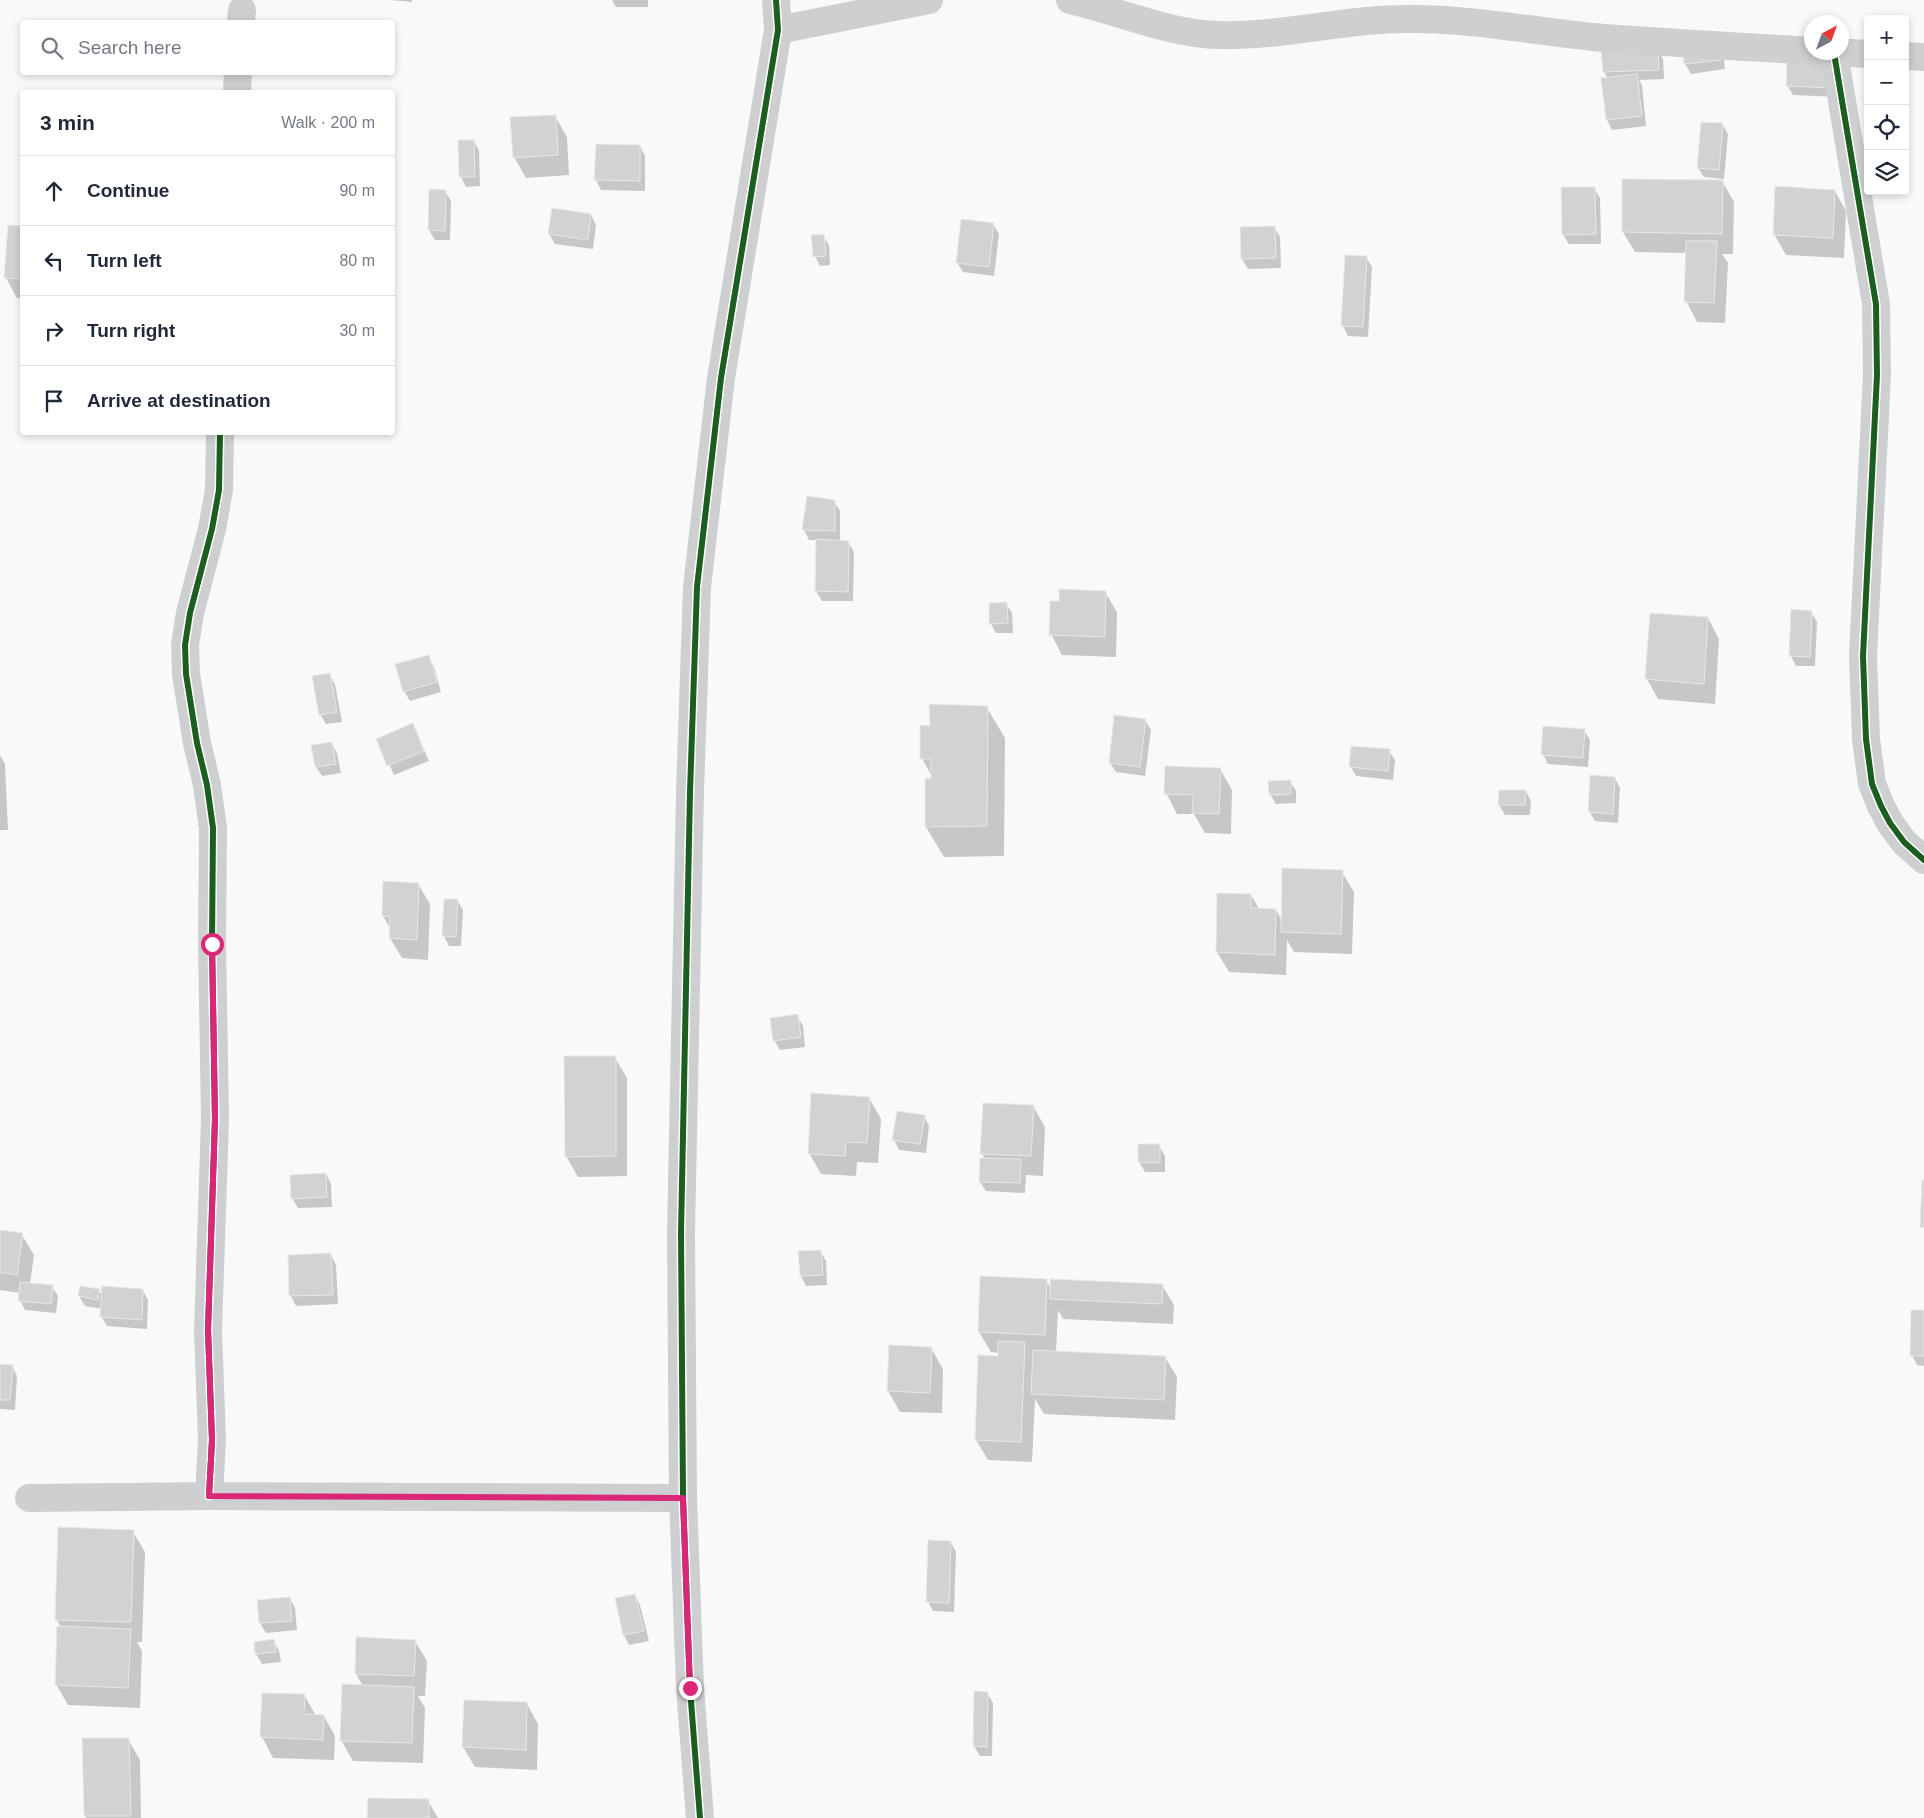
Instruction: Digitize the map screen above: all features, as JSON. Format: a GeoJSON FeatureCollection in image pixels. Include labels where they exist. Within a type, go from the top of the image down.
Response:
{"type":"FeatureCollection","features":[{"type":"Feature","properties":{"kind":"street"},"geometry":{"type":"LineString","coordinates":[[700,1818],[690,1688],[683,1498],[681,1233],[690,792],[697,587],[721,378],[778,30],[776,0]]}},
{"type":"Feature","properties":{"kind":"street"},"geometry":{"type":"LineString","coordinates":[[778,30],[930,0]]}},
{"type":"Feature","properties":{"kind":"street"},"geometry":{"type":"LineString","coordinates":[[1070,0],[1183,31],[1217,35],[1278,32],[1372,20],[1414,18],[1593,37],[1804,50]]}},
{"type":"Feature","properties":{"kind":"street"},"geometry":{"type":"LineString","coordinates":[[1849,53],[1864,54]]}},
{"type":"Feature","properties":{"kind":"street"},"geometry":{"type":"LineString","coordinates":[[1909,56],[1924,57]]}},
{"type":"Feature","properties":{"kind":"street"},"geometry":{"type":"LineString","coordinates":[[1834,60],[1876,304],[1877,375],[1863,656],[1866,739],[1872,784],[1881,806],[1890,824],[1904,842],[1924,860]]}},
{"type":"Feature","properties":{"kind":"street"},"geometry":{"type":"LineString","coordinates":[[237,90],[238,75]]}},
{"type":"Feature","properties":{"kind":"street"},"geometry":{"type":"LineString","coordinates":[[209,1496],[212,1440],[208,1330],[215,1118],[212,828],[207,785],[197,743],[186,674],[185,645],[190,613],[220,490],[220,435]]}},
{"type":"Feature","properties":{"kind":"street"},"geometry":{"type":"LineString","coordinates":[[29,1498],[209,1496],[683,1498]]}},
{"type":"Feature","properties":{"kind":"building"},"geometry":{"type":"Polygon","coordinates":[[[1658,48],[1659,70],[1603,72],[1601,50],[1658,48]]]}},
{"type":"Feature","properties":{"kind":"building"},"geometry":{"type":"Polygon","coordinates":[[[1719,48],[1721,60],[1684,64],[1683,53],[1719,48]]]}},
{"type":"Feature","properties":{"kind":"building"},"geometry":{"type":"Polygon","coordinates":[[[1787,60],[1835,62],[1833,88],[1786,86],[1787,60]]]}},
{"type":"Feature","properties":{"kind":"building"},"geometry":{"type":"Polygon","coordinates":[[[1637,74],[1642,116],[1606,120],[1601,78],[1637,74]]]}},
{"type":"Feature","properties":{"kind":"building"},"geometry":{"type":"Polygon","coordinates":[[[556,115],[558,155],[513,158],[510,117],[556,115]]]}},
{"type":"Feature","properties":{"kind":"building"},"geometry":{"type":"Polygon","coordinates":[[[1701,122],[1723,123],[1719,170],[1697,168],[1701,122]]]}},
{"type":"Feature","properties":{"kind":"building"},"geometry":{"type":"Polygon","coordinates":[[[458,140],[474,140],[475,177],[459,177],[458,140]]]}},
{"type":"Feature","properties":{"kind":"building"},"geometry":{"type":"Polygon","coordinates":[[[596,144],[640,145],[640,181],[594,180],[596,144]]]}},
{"type":"Feature","properties":{"kind":"building"},"geometry":{"type":"Polygon","coordinates":[[[1622,179],[1723,180],[1722,234],[1622,232],[1622,179]]]}},
{"type":"Feature","properties":{"kind":"building"},"geometry":{"type":"Polygon","coordinates":[[[1775,186],[1835,190],[1833,238],[1773,235],[1775,186]]]}},
{"type":"Feature","properties":{"kind":"building"},"geometry":{"type":"Polygon","coordinates":[[[1561,187],[1595,187],[1596,234],[1562,235],[1561,187]]]}},
{"type":"Feature","properties":{"kind":"building"},"geometry":{"type":"Polygon","coordinates":[[[429,189],[446,190],[445,231],[428,230],[429,189]]]}},
{"type":"Feature","properties":{"kind":"building"},"geometry":{"type":"Polygon","coordinates":[[[552,208],[591,214],[588,240],[548,234],[552,208]]]}},
{"type":"Feature","properties":{"kind":"building"},"geometry":{"type":"Polygon","coordinates":[[[961,219],[994,223],[989,267],[956,263],[961,219]]]}},
{"type":"Feature","properties":{"kind":"building"},"geometry":{"type":"Polygon","coordinates":[[[8,225],[20,226],[20,279],[4,278],[8,225]]]}},
{"type":"Feature","properties":{"kind":"building"},"geometry":{"type":"Polygon","coordinates":[[[1275,226],[1276,258],[1241,259],[1240,227],[1275,226]]]}},
{"type":"Feature","properties":{"kind":"building"},"geometry":{"type":"Polygon","coordinates":[[[824,234],[826,256],[813,257],[811,235],[824,234]]]}},
{"type":"Feature","properties":{"kind":"building"},"geometry":{"type":"Polygon","coordinates":[[[1686,241],[1717,241],[1714,303],[1684,302],[1686,241]]]}},
{"type":"Feature","properties":{"kind":"building"},"geometry":{"type":"Polygon","coordinates":[[[1345,255],[1367,256],[1363,327],[1341,326],[1345,255]]]}},
{"type":"Feature","properties":{"kind":"building"},"geometry":{"type":"Polygon","coordinates":[[[807,496],[835,500],[835,531],[802,530],[807,496]]]}},
{"type":"Feature","properties":{"kind":"building"},"geometry":{"type":"Polygon","coordinates":[[[816,539],[849,541],[848,592],[815,591],[816,539]]]}},
{"type":"Feature","properties":{"kind":"building"},"geometry":{"type":"Polygon","coordinates":[[[1059,589],[1106,591],[1105,637],[1049,635],[1050,601],[1059,601],[1059,589]]]}},
{"type":"Feature","properties":{"kind":"building"},"geometry":{"type":"Polygon","coordinates":[[[1007,602],[1008,623],[989,624],[989,603],[1007,602]]]}},
{"type":"Feature","properties":{"kind":"building"},"geometry":{"type":"Polygon","coordinates":[[[1791,609],[1812,611],[1810,657],[1789,656],[1791,609]]]}},
{"type":"Feature","properties":{"kind":"building"},"geometry":{"type":"Polygon","coordinates":[[[1650,613],[1708,617],[1704,684],[1645,679],[1650,613]]]}},
{"type":"Feature","properties":{"kind":"building"},"geometry":{"type":"Polygon","coordinates":[[[429,655],[437,682],[403,692],[395,664],[429,655]]]}},
{"type":"Feature","properties":{"kind":"building"},"geometry":{"type":"Polygon","coordinates":[[[330,673],[337,712],[319,715],[312,676],[330,673]]]}},
{"type":"Feature","properties":{"kind":"building"},"geometry":{"type":"Polygon","coordinates":[[[929,704],[988,706],[987,826],[925,827],[925,778],[931,779],[931,759],[920,759],[920,725],[930,726],[929,704]]]}},
{"type":"Feature","properties":{"kind":"building"},"geometry":{"type":"Polygon","coordinates":[[[1114,715],[1146,719],[1140,767],[1109,763],[1114,715]]]}},
{"type":"Feature","properties":{"kind":"building"},"geometry":{"type":"Polygon","coordinates":[[[413,723],[424,751],[387,766],[376,739],[413,723]]]}},
{"type":"Feature","properties":{"kind":"building"},"geometry":{"type":"Polygon","coordinates":[[[1543,726],[1585,729],[1583,758],[1541,755],[1543,726]]]}},
{"type":"Feature","properties":{"kind":"building"},"geometry":{"type":"Polygon","coordinates":[[[332,742],[336,764],[315,767],[311,745],[332,742]]]}},
{"type":"Feature","properties":{"kind":"building"},"geometry":{"type":"Polygon","coordinates":[[[1351,746],[1390,749],[1388,771],[1349,767],[1351,746]]]}},
{"type":"Feature","properties":{"kind":"building"},"geometry":{"type":"Polygon","coordinates":[[[1165,766],[1221,768],[1219,814],[1192,813],[1193,795],[1164,794],[1165,766]]]}},
{"type":"Feature","properties":{"kind":"building"},"geometry":{"type":"Polygon","coordinates":[[[1590,775],[1615,777],[1613,814],[1588,812],[1590,775]]]}},
{"type":"Feature","properties":{"kind":"building"},"geometry":{"type":"Polygon","coordinates":[[[1291,780],[1291,794],[1269,795],[1268,781],[1291,780]]]}},
{"type":"Feature","properties":{"kind":"building"},"geometry":{"type":"Polygon","coordinates":[[[1499,790],[1526,790],[1525,805],[1498,805],[1499,790]]]}},
{"type":"Feature","properties":{"kind":"building"},"geometry":{"type":"Polygon","coordinates":[[[1282,868],[1343,870],[1341,934],[1281,932],[1282,868]]]}},
{"type":"Feature","properties":{"kind":"building"},"geometry":{"type":"Polygon","coordinates":[[[383,881],[419,883],[417,940],[389,938],[390,917],[382,916],[383,881]]]}},
{"type":"Feature","properties":{"kind":"building"},"geometry":{"type":"Polygon","coordinates":[[[1217,893],[1251,894],[1251,908],[1276,909],[1275,955],[1216,952],[1217,893]]]}},
{"type":"Feature","properties":{"kind":"building"},"geometry":{"type":"Polygon","coordinates":[[[444,899],[458,899],[456,937],[442,936],[444,899]]]}},
{"type":"Feature","properties":{"kind":"building"},"geometry":{"type":"Polygon","coordinates":[[[798,1014],[801,1037],[773,1041],[770,1018],[798,1014]]]}},
{"type":"Feature","properties":{"kind":"building"},"geometry":{"type":"Polygon","coordinates":[[[564,1056],[616,1056],[616,1156],[565,1157],[564,1056]]]}},
{"type":"Feature","properties":{"kind":"building"},"geometry":{"type":"Polygon","coordinates":[[[811,1093],[870,1097],[867,1143],[846,1142],[845,1156],[808,1154],[811,1093]]]}},
{"type":"Feature","properties":{"kind":"building"},"geometry":{"type":"Polygon","coordinates":[[[983,1103],[1034,1105],[1031,1156],[980,1154],[983,1103]]]}},
{"type":"Feature","properties":{"kind":"building"},"geometry":{"type":"Polygon","coordinates":[[[897,1111],[925,1115],[920,1144],[892,1140],[897,1111]]]}},
{"type":"Feature","properties":{"kind":"building"},"geometry":{"type":"Polygon","coordinates":[[[1138,1144],[1160,1144],[1160,1163],[1138,1162],[1138,1144]]]}},
{"type":"Feature","properties":{"kind":"building"},"geometry":{"type":"Polygon","coordinates":[[[980,1158],[1021,1159],[1020,1183],[979,1182],[980,1158]]]}},
{"type":"Feature","properties":{"kind":"building"},"geometry":{"type":"Polygon","coordinates":[[[326,1173],[327,1197],[291,1199],[290,1175],[326,1173]]]}},
{"type":"Feature","properties":{"kind":"building"},"geometry":{"type":"Polygon","coordinates":[[[1922,1180],[1924,1180],[1924,1228],[1920,1227],[1922,1180]]]}},
{"type":"Feature","properties":{"kind":"building"},"geometry":{"type":"Polygon","coordinates":[[[0,1230],[23,1233],[17,1275],[0,1272],[0,1230]]]}},
{"type":"Feature","properties":{"kind":"building"},"geometry":{"type":"Polygon","coordinates":[[[821,1250],[823,1275],[800,1276],[798,1251],[821,1250]]]}},
{"type":"Feature","properties":{"kind":"building"},"geometry":{"type":"Polygon","coordinates":[[[331,1253],[333,1295],[289,1296],[288,1255],[331,1253]]]}},
{"type":"Feature","properties":{"kind":"building"},"geometry":{"type":"Polygon","coordinates":[[[980,1276],[1047,1279],[1045,1335],[978,1332],[980,1276]]]}},
{"type":"Feature","properties":{"kind":"building"},"geometry":{"type":"Polygon","coordinates":[[[1050,1279],[1163,1284],[1162,1304],[1050,1299],[1050,1279]]]}},
{"type":"Feature","properties":{"kind":"building"},"geometry":{"type":"Polygon","coordinates":[[[20,1282],[53,1285],[51,1304],[18,1301],[20,1282]]]}},
{"type":"Feature","properties":{"kind":"building"},"geometry":{"type":"Polygon","coordinates":[[[80,1286],[100,1289],[98,1300],[78,1296],[80,1286]]]}},
{"type":"Feature","properties":{"kind":"building"},"geometry":{"type":"Polygon","coordinates":[[[102,1286],[143,1289],[142,1320],[100,1317],[102,1286]]]}},
{"type":"Feature","properties":{"kind":"building"},"geometry":{"type":"Polygon","coordinates":[[[1911,1310],[1924,1310],[1924,1356],[1910,1356],[1911,1310]]]}},
{"type":"Feature","properties":{"kind":"building"},"geometry":{"type":"Polygon","coordinates":[[[998,1341],[1025,1342],[1021,1442],[975,1440],[978,1355],[998,1356],[998,1341]]]}},
{"type":"Feature","properties":{"kind":"building"},"geometry":{"type":"Polygon","coordinates":[[[889,1345],[932,1347],[930,1393],[887,1391],[889,1345]]]}},
{"type":"Feature","properties":{"kind":"building"},"geometry":{"type":"Polygon","coordinates":[[[1033,1350],[1166,1356],[1164,1400],[1031,1394],[1033,1350]]]}},
{"type":"Feature","properties":{"kind":"building"},"geometry":{"type":"Polygon","coordinates":[[[0,1364],[13,1365],[10,1400],[0,1400],[0,1364]]]}},
{"type":"Feature","properties":{"kind":"building"},"geometry":{"type":"Polygon","coordinates":[[[58,1527],[134,1530],[131,1622],[55,1620],[58,1527]]]}},
{"type":"Feature","properties":{"kind":"building"},"geometry":{"type":"Polygon","coordinates":[[[928,1540],[951,1541],[949,1603],[926,1602],[928,1540]]]}},
{"type":"Feature","properties":{"kind":"building"},"geometry":{"type":"Polygon","coordinates":[[[635,1594],[644,1631],[623,1635],[615,1598],[635,1594]]]}},
{"type":"Feature","properties":{"kind":"building"},"geometry":{"type":"Polygon","coordinates":[[[290,1597],[292,1621],[259,1623],[257,1600],[290,1597]]]}},
{"type":"Feature","properties":{"kind":"building"},"geometry":{"type":"Polygon","coordinates":[[[57,1626],[131,1629],[128,1688],[55,1685],[57,1626]]]}},
{"type":"Feature","properties":{"kind":"building"},"geometry":{"type":"Polygon","coordinates":[[[356,1637],[416,1640],[414,1676],[355,1674],[356,1637]]]}},
{"type":"Feature","properties":{"kind":"building"},"geometry":{"type":"Polygon","coordinates":[[[274,1639],[276,1652],[255,1654],[254,1642],[274,1639]]]}},
{"type":"Feature","properties":{"kind":"building"},"geometry":{"type":"Polygon","coordinates":[[[342,1684],[414,1687],[412,1743],[340,1741],[342,1684]]]}},
{"type":"Feature","properties":{"kind":"building"},"geometry":{"type":"Polygon","coordinates":[[[974,1691],[988,1692],[987,1747],[973,1746],[974,1691]]]}},
{"type":"Feature","properties":{"kind":"building"},"geometry":{"type":"Polygon","coordinates":[[[262,1693],[305,1694],[304,1714],[324,1715],[323,1740],[260,1737],[262,1693]]]}},
{"type":"Feature","properties":{"kind":"building"},"geometry":{"type":"Polygon","coordinates":[[[464,1700],[527,1702],[526,1750],[462,1747],[464,1700]]]}},
{"type":"Feature","properties":{"kind":"building"},"geometry":{"type":"Polygon","coordinates":[[[82,1738],[129,1738],[131,1816],[84,1816],[82,1738]]]}},
{"type":"Feature","properties":{"kind":"building"},"geometry":{"type":"Polygon","coordinates":[[[368,1798],[429,1799],[429,1818],[367,1818],[368,1798]]]}},
{"type":"Feature","properties":{"kind":"cycle path"},"geometry":{"type":"LineString","coordinates":[[700,1818],[690,1688],[683,1498],[681,1233],[690,792],[697,587],[721,378],[778,30],[776,0]]}},
{"type":"Feature","properties":{"kind":"cycle path"},"geometry":{"type":"LineString","coordinates":[[1835,60],[1876,304],[1877,375],[1863,656],[1866,739],[1872,784],[1881,806],[1890,823],[1904,842],[1924,860]]}},
{"type":"Feature","properties":{"kind":"cycle path"},"geometry":{"type":"LineString","coordinates":[[209,1496],[212,1440],[208,1330],[215,1119],[212,943],[213,828],[207,785],[197,743],[186,674],[185,645],[190,613],[212,529],[219,490],[220,435]]}},
{"type":"Feature","properties":{"kind":"route"},"geometry":{"type":"LineString","coordinates":[[212,944],[215,1118],[208,1330],[212,1440],[209,1496],[683,1498],[690,1688]]}}]}
